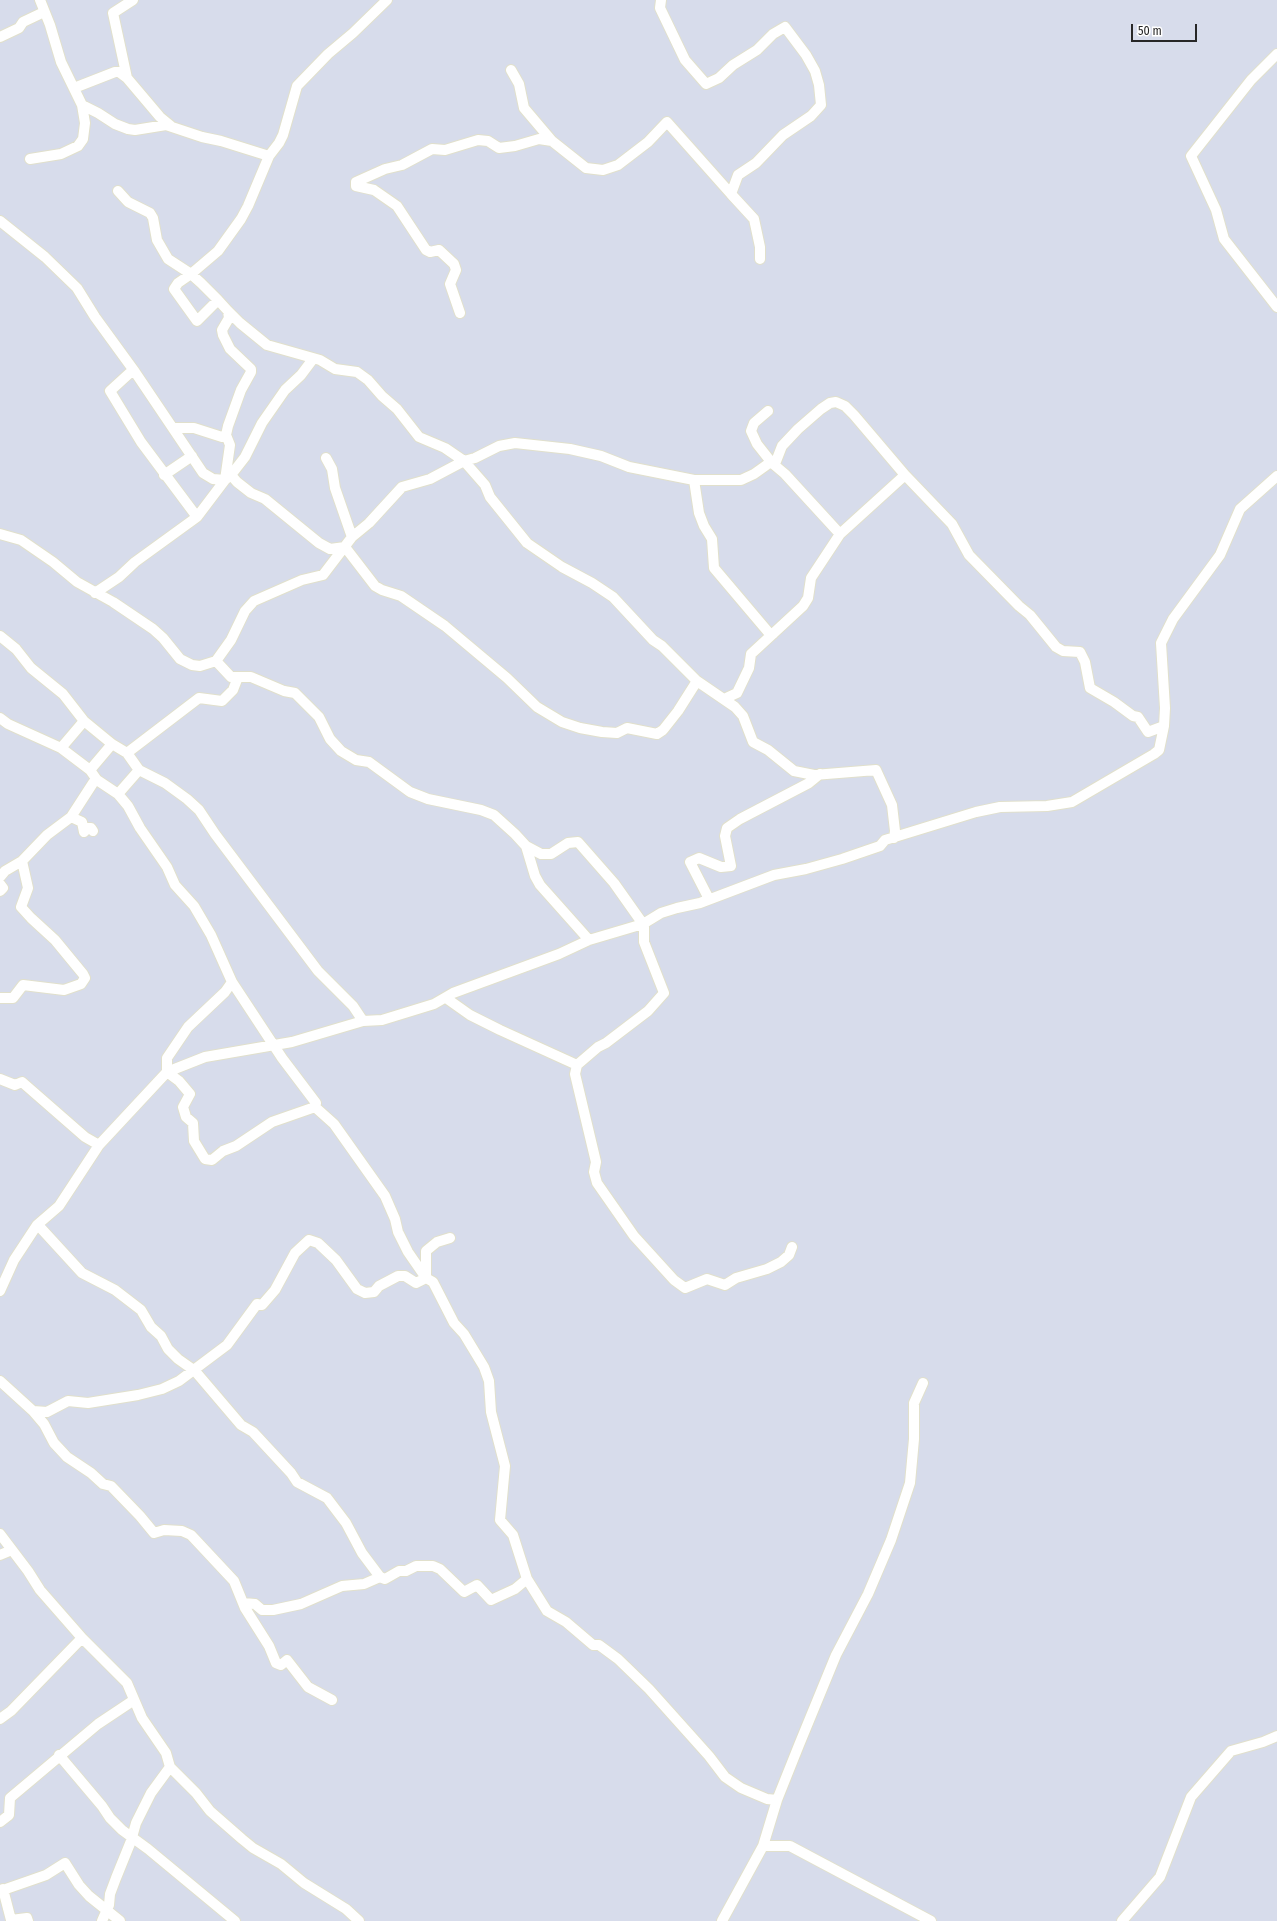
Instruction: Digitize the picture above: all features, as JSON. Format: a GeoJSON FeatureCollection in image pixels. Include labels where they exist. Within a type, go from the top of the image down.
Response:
{"type":"FeatureCollection","features":[{"type":"Feature","properties":{"kind":"street"},"geometry":{"type":"LineString","coordinates":[[30,159],[61,154],[78,146],[83,139],[85,123],[82,105],[60,62],[40,0]]}},
{"type":"Feature","properties":{"kind":"street"},"geometry":{"type":"LineString","coordinates":[[127,78],[113,13],[133,0]]}},
{"type":"Feature","properties":{"kind":"street"},"geometry":{"type":"LineString","coordinates":[[218,300],[197,321],[174,289],[178,283],[218,251],[231,235],[248,206],[269,156],[283,135],[297,86],[328,54],[353,33],[387,0]]}},
{"type":"Feature","properties":{"kind":"street"},"geometry":{"type":"LineString","coordinates":[[661,0],[660,8],[685,60],[706,84],[719,78],[733,65],[757,50],[783,27],[806,55],[815,71],[819,85],[821,105],[810,116],[783,135],[756,163],[738,175],[731,194]]}},
{"type":"Feature","properties":{"kind":"street"},"geometry":{"type":"LineString","coordinates":[[0,37],[19,28],[23,22],[44,12]]}},
{"type":"Feature","properties":{"kind":"street"},"geometry":{"type":"LineString","coordinates":[[1277,54],[1251,80],[1191,156],[1216,210],[1224,239],[1277,307]]}},
{"type":"Feature","properties":{"kind":"street"},"geometry":{"type":"LineString","coordinates":[[511,70],[519,84],[524,108],[552,141],[586,168],[603,170],[618,165],[648,142],[667,122],[754,219],[760,247],[760,259]]}},
{"type":"Feature","properties":{"kind":"street"},"geometry":{"type":"LineString","coordinates":[[74,88],[115,72],[119,72],[127,78],[160,118],[172,127]]}},
{"type":"Feature","properties":{"kind":"street"},"geometry":{"type":"LineString","coordinates":[[82,105],[115,124],[128,129],[135,130],[166,125],[269,156]]}},
{"type":"Feature","properties":{"kind":"street"},"geometry":{"type":"LineString","coordinates":[[460,313],[450,284],[456,270],[454,264],[439,250],[430,252],[426,250],[397,206],[374,190],[356,186],[355,183],[432,150],[445,150],[478,140],[488,141],[499,148],[516,146],[539,140],[552,141]]}},
{"type":"Feature","properties":{"kind":"street"},"geometry":{"type":"LineString","coordinates":[[118,191],[128,202],[150,212],[153,218],[157,240],[168,260],[191,274],[228,311],[266,345],[313,359],[335,369],[357,372],[368,380],[382,396],[397,409],[419,437],[446,448],[464,461],[485,485],[490,497],[527,543],[562,567],[592,583],[613,597],[653,640],[662,646],[697,681],[735,707],[743,716],[753,742],[768,750],[794,771],[814,775],[876,770],[892,805],[895,831],[894,838]]}},
{"type":"Feature","properties":{"kind":"street"},"geometry":{"type":"LineString","coordinates":[[0,221],[45,257],[78,288],[95,318],[174,428],[203,472],[213,479],[228,478],[237,482],[251,493],[264,499],[319,543],[330,549],[344,547]]}},
{"type":"Feature","properties":{"kind":"street"},"geometry":{"type":"LineString","coordinates":[[228,311],[229,318],[222,330],[223,335],[230,349],[251,369],[234,409],[226,434],[230,445],[228,478]]}},
{"type":"Feature","properties":{"kind":"street"},"geometry":{"type":"LineString","coordinates":[[95,593],[119,577],[135,562],[196,517],[245,457],[262,423],[274,409],[285,390],[313,359]]}},
{"type":"Feature","properties":{"kind":"street"},"geometry":{"type":"LineString","coordinates":[[133,370],[110,391],[141,442],[196,517]]}},
{"type":"Feature","properties":{"kind":"street"},"geometry":{"type":"LineString","coordinates":[[774,464],[782,446],[798,429],[821,409],[830,403],[836,402],[845,406],[905,475],[952,524],[969,555],[1019,606],[1030,615],[1056,647],[1063,651],[1080,652],[1085,662],[1090,688],[1114,702],[1133,716],[1138,717],[1148,732],[1164,726]]}},
{"type":"Feature","properties":{"kind":"street"},"geometry":{"type":"LineString","coordinates":[[768,411],[754,423],[751,431],[757,444],[840,534]]}},
{"type":"Feature","properties":{"kind":"street"},"geometry":{"type":"LineString","coordinates":[[174,428],[194,428],[222,437],[226,434]]}},
{"type":"Feature","properties":{"kind":"street"},"geometry":{"type":"LineString","coordinates":[[0,534],[21,540],[53,562],[77,582],[113,602],[153,629],[163,638],[180,659],[192,665],[200,666],[216,660],[231,640],[245,611],[254,601],[302,580],[323,575],[352,537],[369,523],[402,488],[430,479],[464,461],[476,458],[499,446],[515,443],[570,449],[601,456],[629,467],[694,480],[741,480],[754,474],[768,464],[774,464]]}},
{"type":"Feature","properties":{"kind":"street"},"geometry":{"type":"LineString","coordinates":[[164,475],[192,456]]}},
{"type":"Feature","properties":{"kind":"street"},"geometry":{"type":"LineString","coordinates":[[326,458],[332,469],[335,488],[352,537]]}},
{"type":"Feature","properties":{"kind":"street"},"geometry":{"type":"LineString","coordinates":[[724,699],[737,693],[749,668],[751,654],[806,602],[811,578],[840,534],[905,475]]}},
{"type":"Feature","properties":{"kind":"street"},"geometry":{"type":"LineString","coordinates":[[0,1292],[14,1260],[38,1225],[59,1206],[99,1145],[167,1072],[205,1057],[292,1042],[363,1021],[382,1020],[434,1004],[559,954],[589,940],[643,923],[661,913],[700,903],[774,875],[806,869],[842,859],[880,846],[885,840],[976,812],[1000,807],[1047,806],[1072,802],[1154,754],[1159,750],[1164,726],[1165,708],[1161,643],[1174,619],[1220,555],[1240,509],[1277,476]]}},
{"type":"Feature","properties":{"kind":"street"},"geometry":{"type":"LineString","coordinates":[[694,480],[699,513],[712,540],[714,568],[769,633],[773,634]]}},
{"type":"Feature","properties":{"kind":"street"},"geometry":{"type":"LineString","coordinates":[[344,547],[375,586],[382,590],[401,596],[445,626],[507,678],[537,707],[562,722],[580,728],[602,732],[616,733],[627,728],[657,734],[663,730],[678,711],[697,681]]}},
{"type":"Feature","properties":{"kind":"street"},"geometry":{"type":"LineString","coordinates":[[0,636],[16,649],[31,668],[63,694],[84,721],[127,754],[139,770],[174,789],[199,810],[215,834],[318,971],[353,1006],[363,1021]]}},
{"type":"Feature","properties":{"kind":"street"},"geometry":{"type":"LineString","coordinates":[[216,660],[231,677],[251,677],[284,691],[295,693],[309,705],[319,717],[330,739],[341,751],[356,760],[369,762],[410,792],[428,799],[481,810],[494,815],[526,846],[540,854],[551,854],[568,843],[578,842],[614,883],[643,923],[644,942],[664,993],[648,1012],[606,1043],[598,1047],[577,1065],[575,1074],[596,1162],[594,1172],[597,1183],[634,1236],[674,1280],[684,1288],[707,1279],[724,1285],[736,1278],[767,1269],[781,1262],[789,1255],[792,1247]]}},
{"type":"Feature","properties":{"kind":"street"},"geometry":{"type":"LineString","coordinates":[[127,754],[199,698],[222,701],[233,690],[238,677]]}},
{"type":"Feature","properties":{"kind":"street"},"geometry":{"type":"LineString","coordinates":[[0,718],[8,724],[62,748],[90,770],[97,780],[118,794],[128,806],[140,828],[167,867],[175,885],[194,906],[211,935],[232,982],[274,1045],[316,1103],[315,1107],[334,1124],[385,1196],[395,1219],[398,1232],[408,1252],[426,1278],[433,1282],[454,1323],[464,1334],[484,1367],[489,1381],[491,1412],[505,1466],[500,1520],[513,1535],[527,1579],[547,1611],[566,1622],[593,1645],[599,1645],[618,1659],[649,1689],[725,1777],[741,1788],[768,1799],[777,1800]]}},
{"type":"Feature","properties":{"kind":"street"},"geometry":{"type":"LineString","coordinates":[[62,748],[84,721]]}},
{"type":"Feature","properties":{"kind":"street"},"geometry":{"type":"LineString","coordinates":[[90,770],[93,764],[112,744]]}},
{"type":"Feature","properties":{"kind":"street"},"geometry":{"type":"LineString","coordinates":[[118,794],[139,770]]}},
{"type":"Feature","properties":{"kind":"street"},"geometry":{"type":"LineString","coordinates":[[709,899],[690,862],[699,858],[721,867],[731,866],[725,836],[727,828],[740,819],[809,783],[820,774]]}},
{"type":"Feature","properties":{"kind":"street"},"geometry":{"type":"LineString","coordinates":[[0,877],[4,871],[22,861],[47,835],[71,817],[97,780]]}},
{"type":"Feature","properties":{"kind":"street"},"geometry":{"type":"LineString","coordinates":[[71,817],[82,822],[84,832],[88,828],[91,828],[93,831]]}},
{"type":"Feature","properties":{"kind":"street"},"geometry":{"type":"LineString","coordinates":[[526,846],[535,876],[540,885],[589,940]]}},
{"type":"Feature","properties":{"kind":"street"},"geometry":{"type":"LineString","coordinates":[[0,998],[13,998],[23,985],[64,990],[81,984],[84,978],[83,974],[55,940],[21,907],[28,888],[22,861]]}},
{"type":"Feature","properties":{"kind":"street"},"geometry":{"type":"LineString","coordinates":[[0,884],[4,888],[0,891]]}},
{"type":"Feature","properties":{"kind":"street"},"geometry":{"type":"LineString","coordinates":[[167,1072],[167,1058],[188,1027],[225,992],[232,982]]}},
{"type":"Feature","properties":{"kind":"street"},"geometry":{"type":"LineString","coordinates":[[446,998],[470,1015],[577,1065]]}},
{"type":"Feature","properties":{"kind":"street"},"geometry":{"type":"LineString","coordinates":[[167,1072],[179,1080],[190,1094],[183,1107],[186,1117],[193,1123],[194,1141],[205,1159],[212,1160],[223,1151],[236,1146],[272,1122],[315,1107]]}},
{"type":"Feature","properties":{"kind":"street"},"geometry":{"type":"LineString","coordinates":[[0,1079],[15,1086],[22,1082],[85,1137],[99,1145]]}},
{"type":"Feature","properties":{"kind":"street"},"geometry":{"type":"LineString","coordinates":[[38,1225],[82,1273],[115,1290],[140,1310],[151,1327],[161,1336],[168,1349],[182,1362],[195,1371],[241,1425],[253,1432],[291,1473],[297,1482],[327,1498],[346,1523],[362,1553],[380,1577],[385,1579],[399,1571],[406,1571],[416,1566],[433,1566],[440,1569],[464,1592],[477,1585],[491,1600],[516,1589],[527,1579]]}},
{"type":"Feature","properties":{"kind":"street"},"geometry":{"type":"LineString","coordinates":[[426,1278],[426,1251],[437,1242],[450,1238]]}},
{"type":"Feature","properties":{"kind":"street"},"geometry":{"type":"LineString","coordinates":[[33,1411],[47,1412],[68,1401],[88,1403],[156,1391],[179,1381],[195,1371],[227,1346],[257,1304],[262,1305],[274,1290],[295,1253],[309,1240],[318,1243],[336,1260],[357,1289],[365,1292],[374,1292],[379,1286],[398,1276],[405,1276],[416,1283],[426,1278]]}},
{"type":"Feature","properties":{"kind":"street"},"geometry":{"type":"LineString","coordinates":[[0,1381],[33,1411],[44,1424],[58,1448],[103,1484],[111,1486],[154,1533],[164,1530],[182,1531],[191,1535],[234,1581],[243,1603],[269,1646],[276,1663],[281,1665],[287,1660],[308,1686],[332,1700]]}},
{"type":"Feature","properties":{"kind":"street"},"geometry":{"type":"LineString","coordinates":[[722,1921],[763,1846],[777,1800],[836,1656],[868,1594],[891,1540],[910,1483],[914,1439],[914,1403],[923,1383]]}},
{"type":"Feature","properties":{"kind":"street"},"geometry":{"type":"LineString","coordinates":[[0,1534],[28,1571],[40,1590],[82,1638],[127,1683],[142,1718],[166,1753],[170,1767],[196,1793],[210,1811],[242,1840],[281,1864],[304,1883],[346,1909],[358,1921]]}},
{"type":"Feature","properties":{"kind":"street"},"geometry":{"type":"LineString","coordinates":[[0,1555],[12,1550]]}},
{"type":"Feature","properties":{"kind":"street"},"geometry":{"type":"LineString","coordinates":[[243,1603],[255,1604],[262,1610],[273,1610],[301,1604],[342,1586],[364,1584],[380,1577]]}},
{"type":"Feature","properties":{"kind":"street"},"geometry":{"type":"LineString","coordinates":[[0,1719],[11,1711],[82,1638]]}},
{"type":"Feature","properties":{"kind":"street"},"geometry":{"type":"LineString","coordinates":[[0,1822],[9,1814],[10,1798],[59,1755],[98,1724],[134,1700]]}},
{"type":"Feature","properties":{"kind":"street"},"geometry":{"type":"LineString","coordinates":[[1122,1921],[1160,1877],[1191,1797],[1232,1751],[1264,1742],[1277,1736]]}},
{"type":"Feature","properties":{"kind":"street"},"geometry":{"type":"LineString","coordinates":[[59,1755],[102,1806],[110,1818],[192,1884],[235,1921]]}},
{"type":"Feature","properties":{"kind":"street"},"geometry":{"type":"LineString","coordinates":[[102,1921],[107,1911],[116,1878],[136,1824],[151,1793],[170,1767]]}},
{"type":"Feature","properties":{"kind":"street"},"geometry":{"type":"LineString","coordinates":[[763,1846],[790,1846],[931,1921]]}},
{"type":"Feature","properties":{"kind":"street"},"geometry":{"type":"LineString","coordinates":[[28,1921],[27,1918],[11,1920],[2,1890],[46,1875],[65,1863],[80,1885],[107,1911],[120,1921]]}}]}
